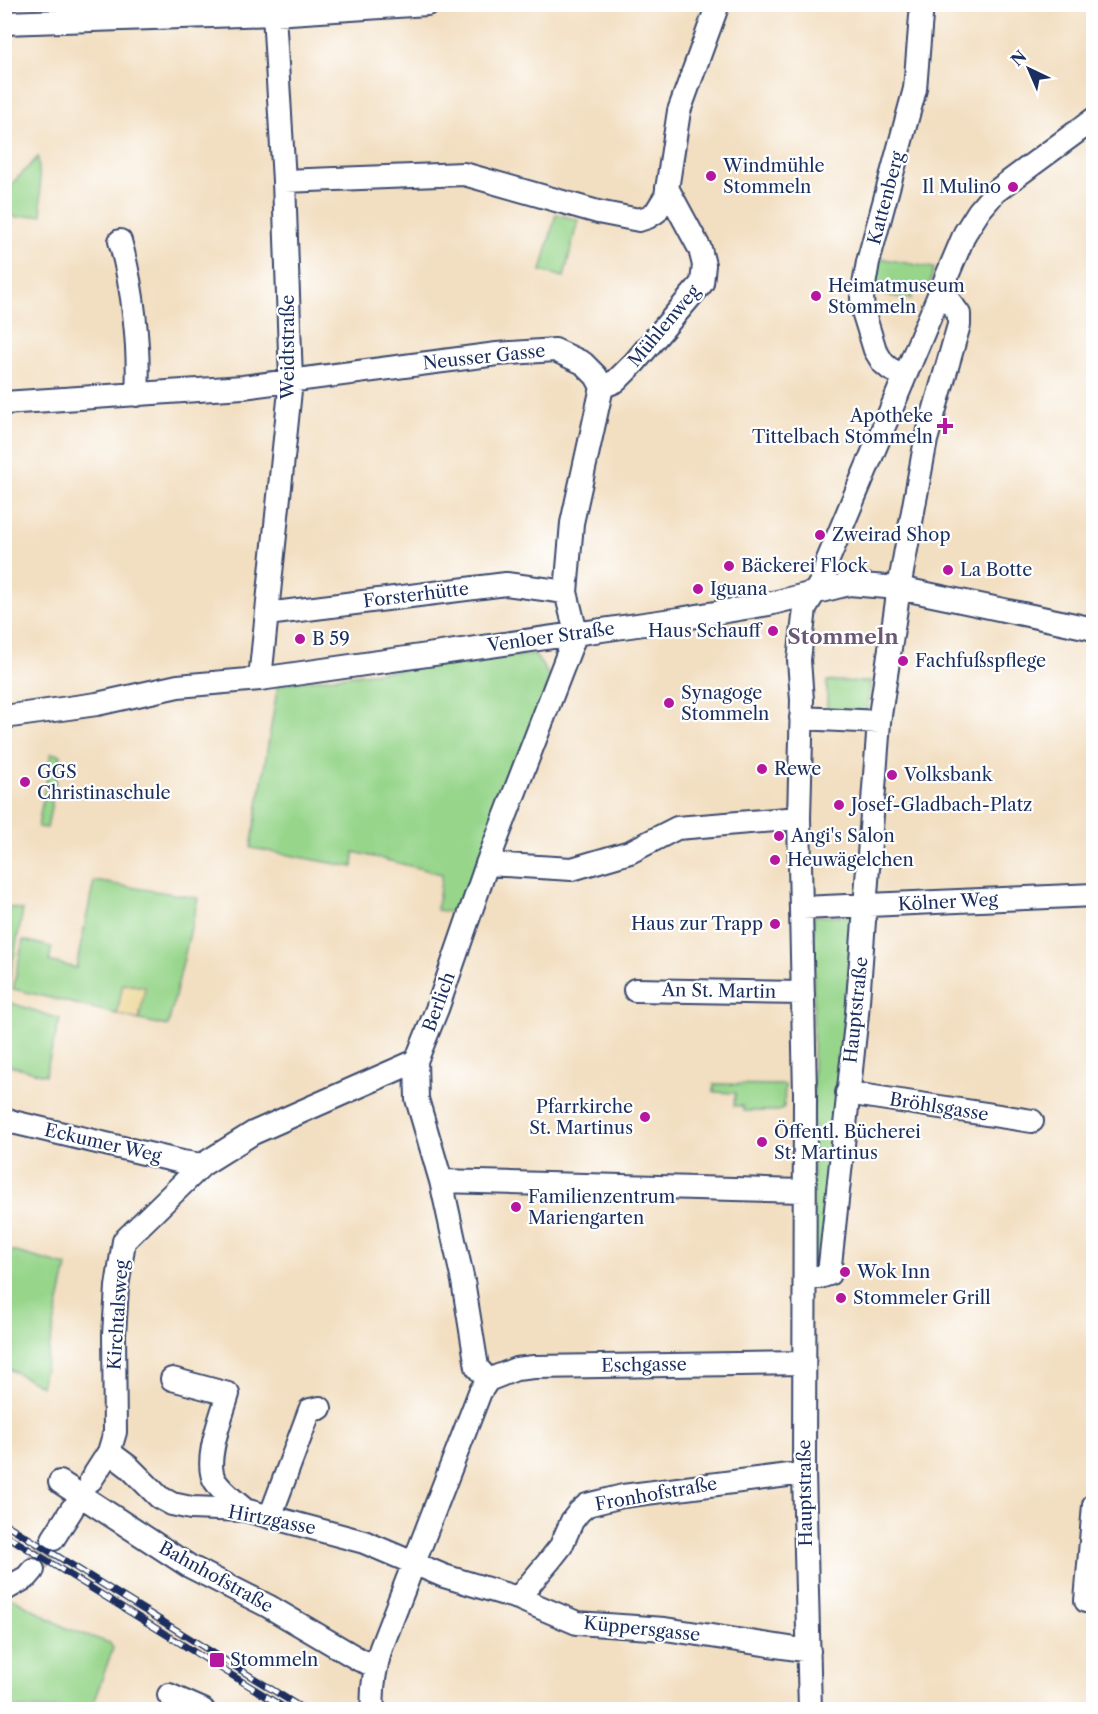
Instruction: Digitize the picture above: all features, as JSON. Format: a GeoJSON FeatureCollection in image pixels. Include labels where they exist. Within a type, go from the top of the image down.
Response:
{"type":"FeatureCollection","features":[{"type":"Feature","properties":{"kind":"street"},"geometry":{"type":"LineString","coordinates":[[4,23],[37,13],[274,14],[427,4]]}},
{"type":"Feature","properties":{"kind":"street"},"geometry":{"type":"LineString","coordinates":[[284,181],[464,174],[598,212],[639,220],[648,217],[662,204],[667,188],[678,111],[718,4]]}},
{"type":"Feature","properties":{"kind":"street","name":"Kattenberg"},"geometry":{"type":"LineString","coordinates":[[905,376],[890,369],[874,350],[863,311],[862,297],[868,262],[915,89],[921,39],[922,4]]}},
{"type":"Feature","properties":{"kind":"street","name":"Weidtstraße"},"geometry":{"type":"LineString","coordinates":[[260,679],[291,381],[284,181],[274,14]]}},
{"type":"Feature","properties":{"kind":"street"},"geometry":{"type":"LineString","coordinates":[[814,593],[824,577],[827,562],[965,234],[979,211],[995,192],[1094,119]]}},
{"type":"Feature","properties":{"kind":"street","name":"Mühlenweg"},"geometry":{"type":"LineString","coordinates":[[602,387],[616,381],[635,362],[702,283],[704,265],[699,249],[667,188]]}},
{"type":"Feature","properties":{"kind":"street"},"geometry":{"type":"LineString","coordinates":[[120,241],[129,272],[139,370],[137,395]]}},
{"type":"Feature","properties":{"kind":"street"},"geometry":{"type":"LineString","coordinates":[[899,588],[926,440],[959,324],[959,314],[941,290]]}},
{"type":"Feature","properties":{"kind":"street","name":"Neusser Gasse"},"geometry":{"type":"LineString","coordinates":[[4,403],[243,387],[497,354],[555,350],[584,363],[602,387]]}},
{"type":"Feature","properties":{"kind":"street"},"geometry":{"type":"LineString","coordinates":[[576,633],[566,592],[572,523],[602,387]]}},
{"type":"Feature","properties":{"kind":"street","name":"Forsterhütte"},"geometry":{"type":"LineString","coordinates":[[267,614],[506,584],[566,592]]}},
{"type":"Feature","properties":{"kind":"street","name":"Venloer Straße"},"geometry":{"type":"LineString","coordinates":[[4,717],[97,704],[178,686],[260,679],[759,606],[849,584],[899,588],[1094,629]]}},
{"type":"Feature","properties":{"kind":"street","name":"Hauptstraße"},"geometry":{"type":"LineString","coordinates":[[805,1277],[820,1277],[828,1274],[857,1014],[879,722],[899,588]]}},
{"type":"Feature","properties":{"kind":"street","name":"Hauptstraße"},"geometry":{"type":"LineString","coordinates":[[810,1710],[804,1473],[805,1093],[799,818],[801,718],[799,660],[805,608],[814,593]]}},
{"type":"Feature","properties":{"kind":"street","name":"Berlich"},"geometry":{"type":"LineString","coordinates":[[488,1380],[477,1367],[463,1281],[441,1181],[417,1099],[416,1061],[437,1009],[487,864],[576,633]]}},
{"type":"Feature","properties":{"kind":"street"},"geometry":{"type":"LineString","coordinates":[[801,718],[879,722]]}},
{"type":"Feature","properties":{"kind":"street"},"geometry":{"type":"LineString","coordinates":[[487,864],[572,869],[630,852],[677,828],[799,818]]}},
{"type":"Feature","properties":{"kind":"street","name":"Kölner Weg"},"geometry":{"type":"LineString","coordinates":[[802,908],[1094,895]]}},
{"type":"Feature","properties":{"kind":"street","name":"An St. Martin"},"geometry":{"type":"LineString","coordinates":[[635,990],[803,993]]}},
{"type":"Feature","properties":{"kind":"street","name":"Kirchtalsweg"},"geometry":{"type":"LineString","coordinates":[[91,1480],[109,1452],[115,1432],[114,1335],[124,1241],[202,1165],[253,1133],[416,1061]]}},
{"type":"Feature","properties":{"kind":"street","name":"Bröhlsgasse"},"geometry":{"type":"LineString","coordinates":[[847,1093],[1032,1121]]}},
{"type":"Feature","properties":{"kind":"street","name":"Eckumer Weg"},"geometry":{"type":"LineString","coordinates":[[4,1120],[202,1165]]}},
{"type":"Feature","properties":{"kind":"street"},"geometry":{"type":"LineString","coordinates":[[441,1181],[804,1191]]}},
{"type":"Feature","properties":{"kind":"street","name":"Eschgasse"},"geometry":{"type":"LineString","coordinates":[[488,1380],[516,1369],[534,1367],[803,1363]]}},
{"type":"Feature","properties":{"kind":"street"},"geometry":{"type":"LineString","coordinates":[[172,1379],[228,1395],[211,1456],[210,1469],[213,1479],[245,1510]]}},
{"type":"Feature","properties":{"kind":"street"},"geometry":{"type":"LineString","coordinates":[[373,1710],[372,1689],[376,1666],[480,1392],[488,1380]]}},
{"type":"Feature","properties":{"kind":"street"},"geometry":{"type":"LineString","coordinates":[[270,1516],[310,1410],[320,1408]]}},
{"type":"Feature","properties":{"kind":"street","name":"Hirtzgasse"},"geometry":{"type":"LineString","coordinates":[[109,1452],[124,1463],[159,1497],[172,1504],[191,1508],[245,1510],[270,1516],[364,1542],[414,1563]]}},
{"type":"Feature","properties":{"kind":"street","name":"Fronhofstraße"},"geometry":{"type":"LineString","coordinates":[[518,1598],[561,1546],[572,1521],[587,1505],[623,1496],[804,1473]]}},
{"type":"Feature","properties":{"kind":"street","name":"Bahnhofstraße"},"geometry":{"type":"LineString","coordinates":[[60,1482],[189,1566],[268,1606],[360,1660],[376,1666]]}},
{"type":"Feature","properties":{"kind":"street"},"geometry":{"type":"LineString","coordinates":[[1094,1505],[1086,1601],[1094,1602]]}},
{"type":"Feature","properties":{"kind":"street"},"geometry":{"type":"LineString","coordinates":[[52,1539],[72,1509]]}},
{"type":"Feature","properties":{"kind":"street","name":"Küppersgasse"},"geometry":{"type":"LineString","coordinates":[[414,1563],[444,1576],[518,1598],[578,1623],[665,1629],[809,1651]]}},
{"type":"Feature","properties":{"kind":"street"},"geometry":{"type":"LineString","coordinates":[[4,1590],[33,1570]]}},
{"type":"Feature","properties":{"kind":"street"},"geometry":{"type":"LineString","coordinates":[[169,1695],[204,1710]]}},
{"type":"Feature","properties":{"kind":"green space"},"geometry":{"type":"Polygon","coordinates":[[[38,157],[42,215],[5,218],[5,191],[38,157]]]}},
{"type":"Feature","properties":{"kind":"green space"},"geometry":{"type":"Polygon","coordinates":[[[556,214],[578,220],[564,277],[541,271],[556,214]]]}},
{"type":"Feature","properties":{"kind":"green space"},"geometry":{"type":"Polygon","coordinates":[[[879,258],[934,268],[929,287],[914,284],[911,299],[871,293],[879,258]]]}},
{"type":"Feature","properties":{"kind":"green space"},"geometry":{"type":"Polygon","coordinates":[[[534,654],[551,678],[465,915],[437,910],[442,874],[354,852],[353,867],[251,848],[278,684],[534,654]]]}},
{"type":"Feature","properties":{"kind":"green space"},"geometry":{"type":"Polygon","coordinates":[[[827,681],[871,682],[866,714],[827,713],[827,681]]]}},
{"type":"Feature","properties":{"kind":"green space"},"geometry":{"type":"Polygon","coordinates":[[[51,753],[61,755],[47,828],[38,827],[51,753]]]}},
{"type":"Feature","properties":{"kind":"green space"},"geometry":{"type":"Polygon","coordinates":[[[94,881],[198,898],[168,1026],[139,1020],[144,987],[123,984],[117,1014],[13,989],[23,940],[52,947],[49,961],[76,968],[94,881]]]}},
{"type":"Feature","properties":{"kind":"green space"},"geometry":{"type":"Polygon","coordinates":[[[4,906],[23,910],[5,1001],[60,1019],[45,1075],[5,1064],[4,906]]]}},
{"type":"Feature","properties":{"kind":"green space"},"geometry":{"type":"Polygon","coordinates":[[[814,916],[853,916],[825,1258],[812,1260],[814,916]]]}},
{"type":"Feature","properties":{"kind":"green space"},"geometry":{"type":"Polygon","coordinates":[[[714,1084],[785,1085],[784,1107],[779,1111],[743,1111],[743,1106],[734,1106],[735,1093],[714,1092],[714,1084]]]}},
{"type":"Feature","properties":{"kind":"green space"},"geometry":{"type":"Polygon","coordinates":[[[5,1249],[67,1266],[41,1386],[5,1367],[5,1249]]]}},
{"type":"Feature","properties":{"kind":"green space"},"geometry":{"type":"Polygon","coordinates":[[[13,1598],[66,1628],[110,1643],[113,1648],[91,1709],[5,1709],[4,1602],[13,1598]]]}},
{"type":"Feature","properties":{"kind":"sand"},"geometry":{"type":"Polygon","coordinates":[[[123,984],[145,987],[139,1020],[117,1014],[123,984]]]}},
{"type":"Feature","properties":{"kind":"tunnel"},"geometry":{"type":"LineString","coordinates":[[33,1570],[53,1539]]}},
{"type":"Feature","properties":{"kind":"railway"},"geometry":{"type":"LineString","coordinates":[[4,1523],[305,1710]]}},
{"type":"Feature","properties":{"kind":"railway"},"geometry":{"type":"LineString","coordinates":[[4,1534],[288,1710]]}},
{"type":"Feature","properties":{"kind":"place","name":"Windmühle Stommeln"},"geometry":{"type":"Point","coordinates":[711,176]}},
{"type":"Feature","properties":{"kind":"place","name":"Il Mulino"},"geometry":{"type":"Point","coordinates":[1013,187]}},
{"type":"Feature","properties":{"kind":"place","name":"Heimatmuseum Stommeln"},"geometry":{"type":"Point","coordinates":[816,296]}},
{"type":"Feature","properties":{"kind":"place","name":"Apotheke Tittelbach Stommeln"},"geometry":{"type":"Point","coordinates":[945,426]}},
{"type":"Feature","properties":{"kind":"place","name":"Zweirad Shop"},"geometry":{"type":"Point","coordinates":[820,535]}},
{"type":"Feature","properties":{"kind":"place","name":"Bäckerei Flock"},"geometry":{"type":"Point","coordinates":[729,566]}},
{"type":"Feature","properties":{"kind":"place","name":"La Botte"},"geometry":{"type":"Point","coordinates":[948,570]}},
{"type":"Feature","properties":{"kind":"place","name":"Iguana"},"geometry":{"type":"Point","coordinates":[698,589]}},
{"type":"Feature","properties":{"kind":"place","name":"Haus Schauff"},"geometry":{"type":"Point","coordinates":[773,631]}},
{"type":"Feature","properties":{"kind":"place","name":"B 59"},"geometry":{"type":"Point","coordinates":[300,639]}},
{"type":"Feature","properties":{"kind":"place","name":"Fachfußspflege"},"geometry":{"type":"Point","coordinates":[903,661]}},
{"type":"Feature","properties":{"kind":"place","name":"Synagoge Stommeln"},"geometry":{"type":"Point","coordinates":[669,703]}},
{"type":"Feature","properties":{"kind":"place","name":"Rewe"},"geometry":{"type":"Point","coordinates":[762,769]}},
{"type":"Feature","properties":{"kind":"place","name":"Volksbank"},"geometry":{"type":"Point","coordinates":[892,775]}},
{"type":"Feature","properties":{"kind":"place","name":"GGS Christinaschule"},"geometry":{"type":"Point","coordinates":[25,782]}},
{"type":"Feature","properties":{"kind":"place","name":"Josef-Gladbach-Platz"},"geometry":{"type":"Point","coordinates":[839,805]}},
{"type":"Feature","properties":{"kind":"place","name":"Angi's Salon"},"geometry":{"type":"Point","coordinates":[779,836]}},
{"type":"Feature","properties":{"kind":"place","name":"Heuwägelchen"},"geometry":{"type":"Point","coordinates":[775,860]}},
{"type":"Feature","properties":{"kind":"place","name":"Haus zur Trapp"},"geometry":{"type":"Point","coordinates":[775,924]}},
{"type":"Feature","properties":{"kind":"place","name":"Pfarrkirche St. Martinus"},"geometry":{"type":"Point","coordinates":[645,1117]}},
{"type":"Feature","properties":{"kind":"place","name":"Öffentl. Bücherei St. Martinus"},"geometry":{"type":"Point","coordinates":[762,1142]}},
{"type":"Feature","properties":{"kind":"place","name":"Familienzentrum Mariengarten"},"geometry":{"type":"Point","coordinates":[516,1207]}},
{"type":"Feature","properties":{"kind":"place","name":"Wok Inn"},"geometry":{"type":"Point","coordinates":[845,1272]}},
{"type":"Feature","properties":{"kind":"place","name":"Stommeler Grill"},"geometry":{"type":"Point","coordinates":[841,1298]}},
{"type":"Feature","properties":{"kind":"place","name":"Stommeln"},"geometry":{"type":"Point","coordinates":[217,1660]}},
{"type":"Feature","properties":{"kind":"district","name":"Stommeln"},"geometry":{"type":"Point","coordinates":[843,636]}}]}
